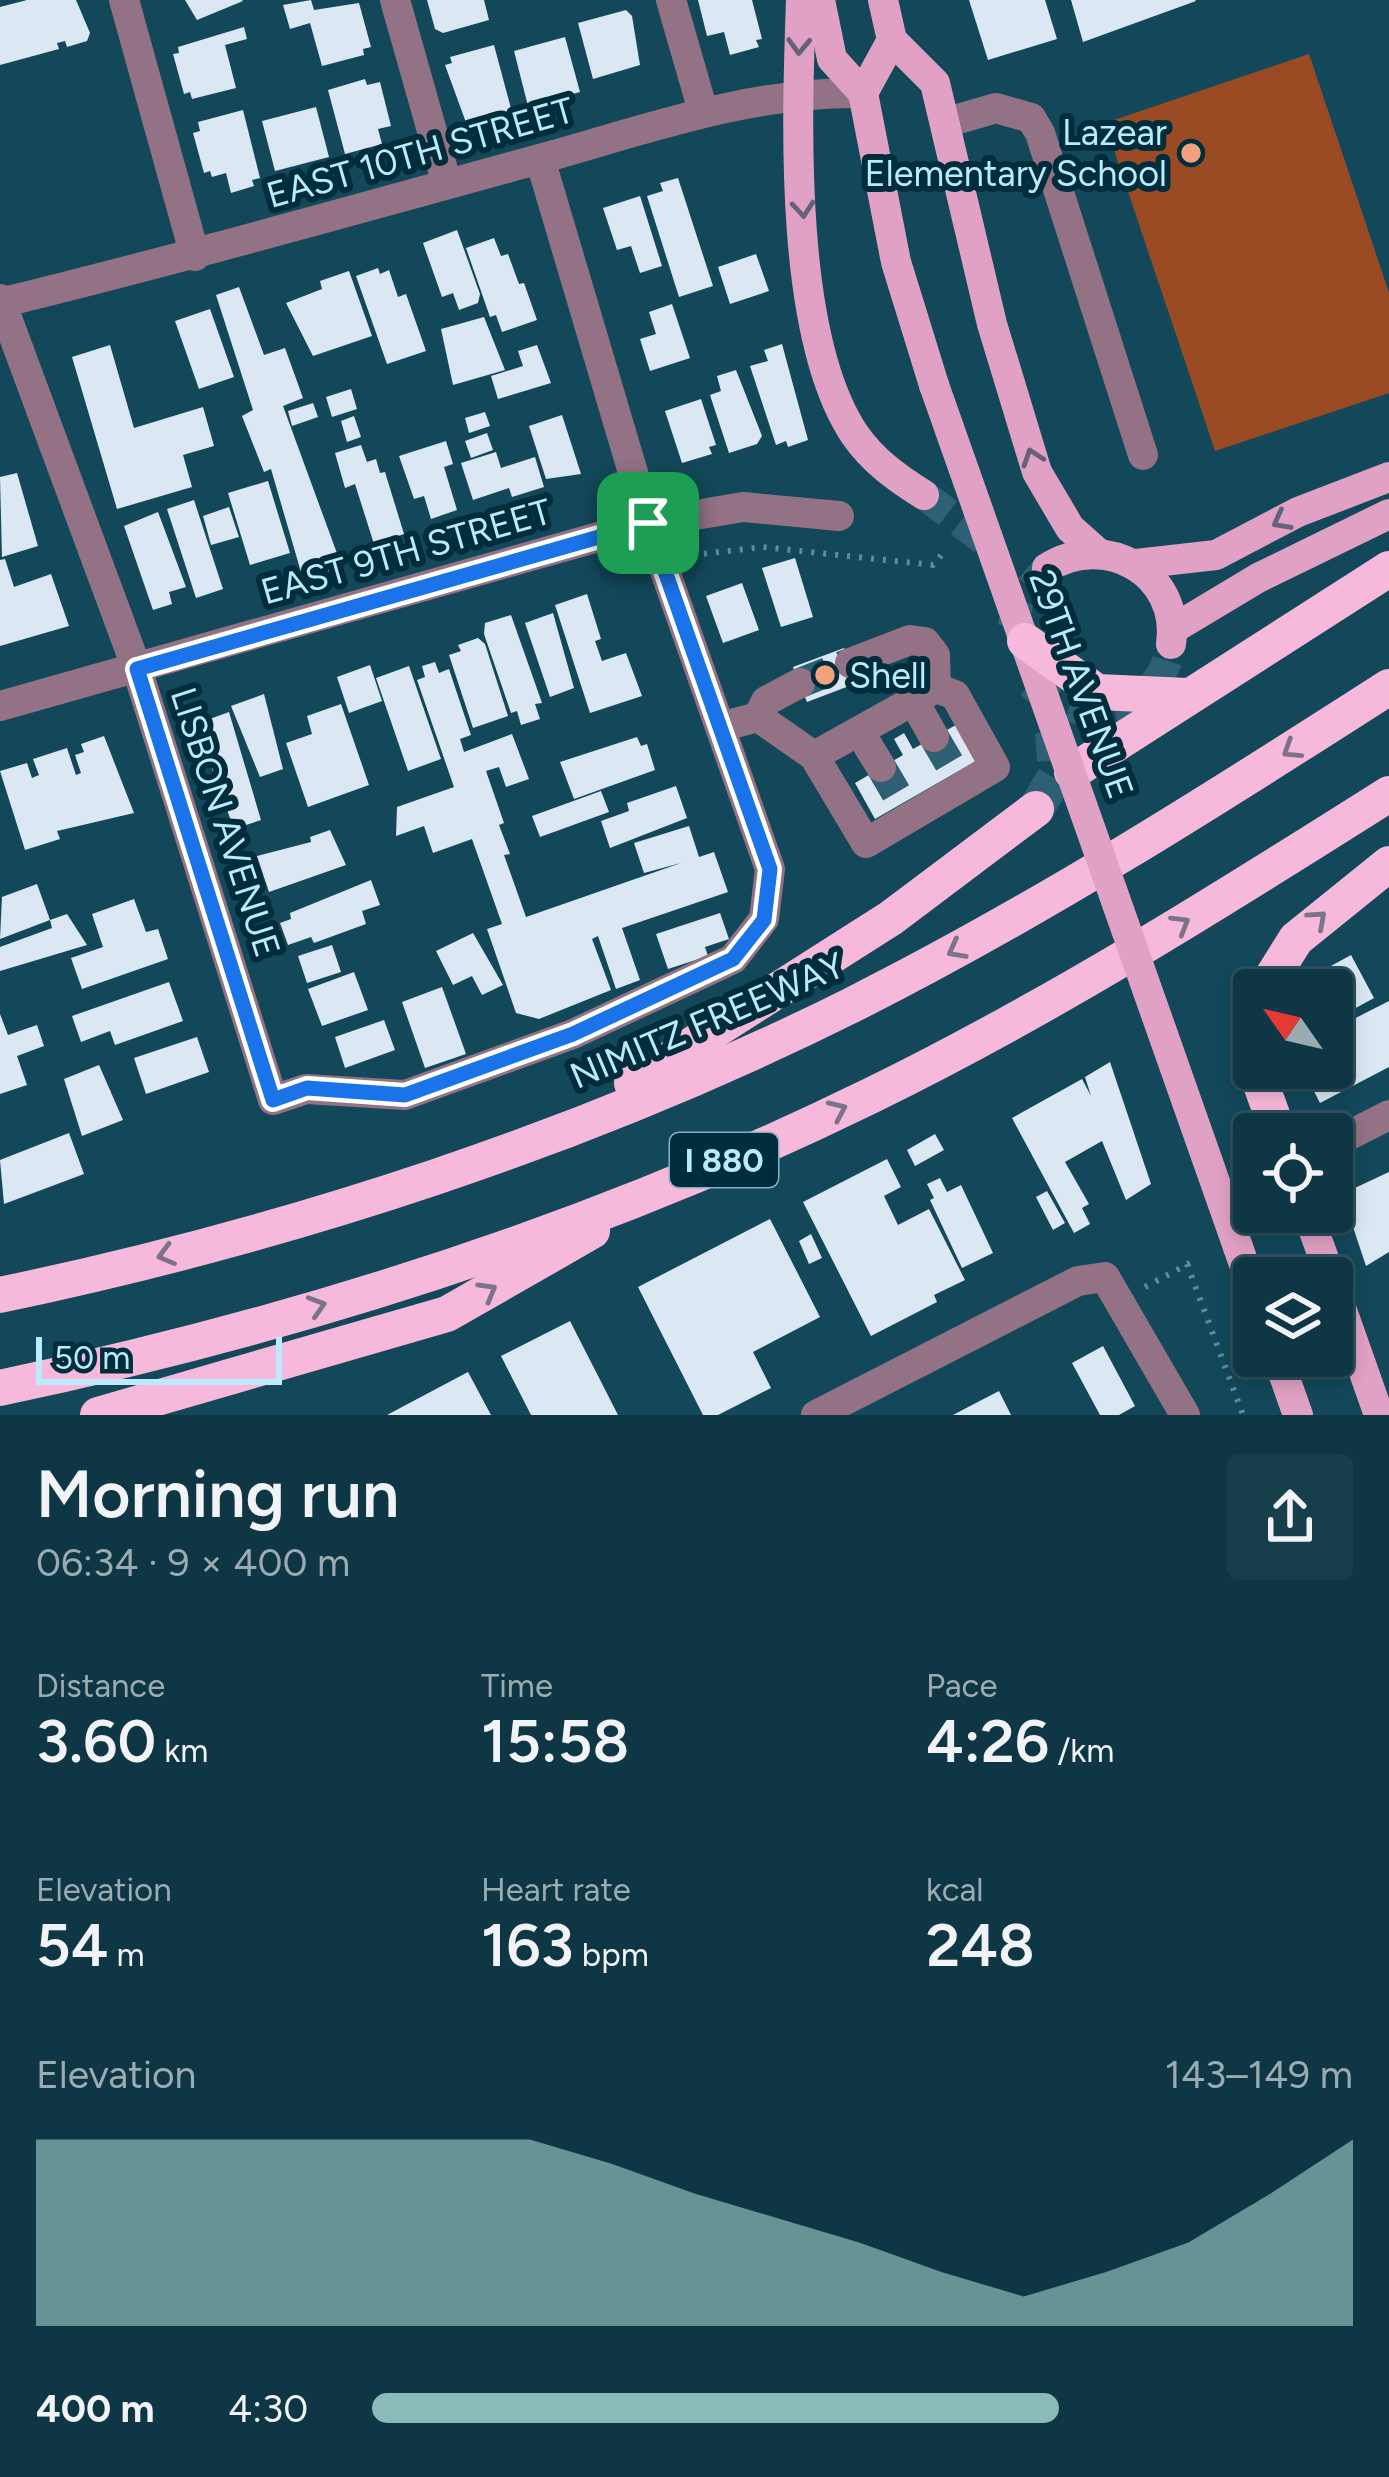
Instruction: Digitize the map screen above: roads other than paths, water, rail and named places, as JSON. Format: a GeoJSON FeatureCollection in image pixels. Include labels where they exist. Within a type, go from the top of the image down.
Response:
{"type":"FeatureCollection","features":[{"type":"Feature","properties":{"kind":"highway"},"geometry":{"type":"LineString","coordinates":[[1072,772],[1389,568]]}},
{"type":"Feature","properties":{"kind":"highway"},"geometry":{"type":"LineString","coordinates":[[1025,641],[1066,676],[1097,692],[1188,696]]}},
{"type":"Feature","properties":{"kind":"highway","name":"NIMITZ FREEWAY"},"geometry":{"type":"LineString","coordinates":[[0,1295],[265,1228],[657,1093],[847,1007],[1033,910],[1389,687]]}},
{"type":"Feature","properties":{"kind":"highway","name":"I 880"},"geometry":{"type":"LineString","coordinates":[[0,1388],[286,1316],[480,1255],[686,1177],[869,1097],[1074,988],[1389,794]]}},
{"type":"Feature","properties":{"kind":"highway"},"geometry":{"type":"LineString","coordinates":[[557,1130],[873,930],[1036,809]]}},
{"type":"Feature","properties":{"kind":"highway"},"geometry":{"type":"LineString","coordinates":[[1277,969],[1296,939],[1389,864]]}},
{"type":"Feature","properties":{"kind":"highway"},"geometry":{"type":"LineString","coordinates":[[98,1415],[448,1314],[686,1177]]}},
{"type":"Feature","properties":{"kind":"main road"},"geometry":{"type":"LineString","coordinates":[[801,0],[802,197],[820,351],[855,436],[887,472],[923,495]]}},
{"type":"Feature","properties":{"kind":"main road","name":"29TH AVENUE"},"geometry":{"type":"LineString","coordinates":[[820,0],[832,59],[863,93],[896,262],[934,386],[1242,1257]]}},
{"type":"Feature","properties":{"kind":"main road"},"geometry":{"type":"LineString","coordinates":[[883,0],[892,40],[935,82],[992,325],[1037,472],[1070,528],[1097,552],[1136,564],[1216,555],[1298,512],[1389,477]]}},
{"type":"Feature","properties":{"kind":"main road"},"geometry":{"type":"LineString","coordinates":[[863,93],[892,40]]}},
{"type":"Feature","properties":{"kind":"main road"},"geometry":{"type":"LineString","coordinates":[[1136,564],[1155,581],[1173,637],[1258,578],[1389,514]]}},
{"type":"Feature","properties":{"kind":"main road"},"geometry":{"type":"LineString","coordinates":[[1047,568],[1065,557],[1097,552]]}},
{"type":"Feature","properties":{"kind":"main road"},"geometry":{"type":"LineString","coordinates":[[1353,1342],[1379,1415]]}},
{"type":"Feature","properties":{"kind":"main road"},"geometry":{"type":"LineString","coordinates":[[1284,1377],[1298,1415]]}},
{"type":"Feature","properties":{"kind":"street"},"geometry":{"type":"LineString","coordinates":[[124,0],[195,256]]}},
{"type":"Feature","properties":{"kind":"street"},"geometry":{"type":"LineString","coordinates":[[395,0],[447,184]]}},
{"type":"Feature","properties":{"kind":"street"},"geometry":{"type":"LineString","coordinates":[[671,0],[703,111]]}},
{"type":"Feature","properties":{"kind":"street","name":"EAST 10TH STREET"},"geometry":{"type":"LineString","coordinates":[[0,301],[195,256],[703,111],[798,92],[863,93]]}},
{"type":"Feature","properties":{"kind":"street"},"geometry":{"type":"LineString","coordinates":[[948,122],[996,108],[1031,118],[1040,133],[1143,455]]}},
{"type":"Feature","properties":{"kind":"street"},"geometry":{"type":"LineString","coordinates":[[540,159],[648,523],[720,727],[758,717],[766,701],[800,682]]}},
{"type":"Feature","properties":{"kind":"street","name":"LISBON AVENUE"},"geometry":{"type":"LineString","coordinates":[[0,301],[137,669],[273,1100],[307,1088],[405,1095],[593,1024],[733,959],[764,920],[770,869],[720,727]]}},
{"type":"Feature","properties":{"kind":"street","name":"EAST 9TH STREET"},"geometry":{"type":"LineString","coordinates":[[0,706],[648,523],[743,507],[839,516]]}},
{"type":"Feature","properties":{"kind":"street"},"geometry":{"type":"LineString","coordinates":[[850,663],[910,640],[925,642],[935,656],[924,694],[934,737]]}},
{"type":"Feature","properties":{"kind":"street"},"geometry":{"type":"LineString","coordinates":[[758,717],[814,756],[866,843],[906,810],[959,779],[995,766],[955,695],[924,694],[814,756]]}},
{"type":"Feature","properties":{"kind":"street"},"geometry":{"type":"LineString","coordinates":[[860,730],[881,767]]}},
{"type":"Feature","properties":{"kind":"street"},"geometry":{"type":"LineString","coordinates":[[1353,1133],[1389,1115]]}},
{"type":"Feature","properties":{"kind":"street"},"geometry":{"type":"LineString","coordinates":[[816,1415],[1078,1281],[1113,1289],[1185,1415]]}},
{"type":"Feature","properties":{"kind":"tunnel"},"geometry":{"type":"LineString","coordinates":[[924,495],[995,549]]}},
{"type":"Feature","properties":{"kind":"tunnel"},"geometry":{"type":"LineString","coordinates":[[1012,628],[1019,601],[1047,568]]}},
{"type":"Feature","properties":{"kind":"tunnel"},"geometry":{"type":"LineString","coordinates":[[1031,684],[1071,707],[1115,708],[1151,687],[1164,668],[1171,644]]}},
{"type":"Feature","properties":{"kind":"tunnel"},"geometry":{"type":"LineString","coordinates":[[800,683],[850,663]]}},
{"type":"Feature","properties":{"kind":"tunnel"},"geometry":{"type":"LineString","coordinates":[[1036,809],[1056,775],[1053,732]]}},
{"type":"Feature","properties":{"kind":"tunnel"},"geometry":{"type":"LineString","coordinates":[[934,737],[955,773]]}},
{"type":"Feature","properties":{"kind":"tunnel"},"geometry":{"type":"LineString","coordinates":[[881,767],[902,803]]}},
{"type":"Feature","properties":{"kind":"place","name":"Lazear Elementary School"},"geometry":{"type":"Point","coordinates":[1191,153]}},
{"type":"Feature","properties":{"kind":"place","name":"Shell"},"geometry":{"type":"Point","coordinates":[825,675]}}]}
